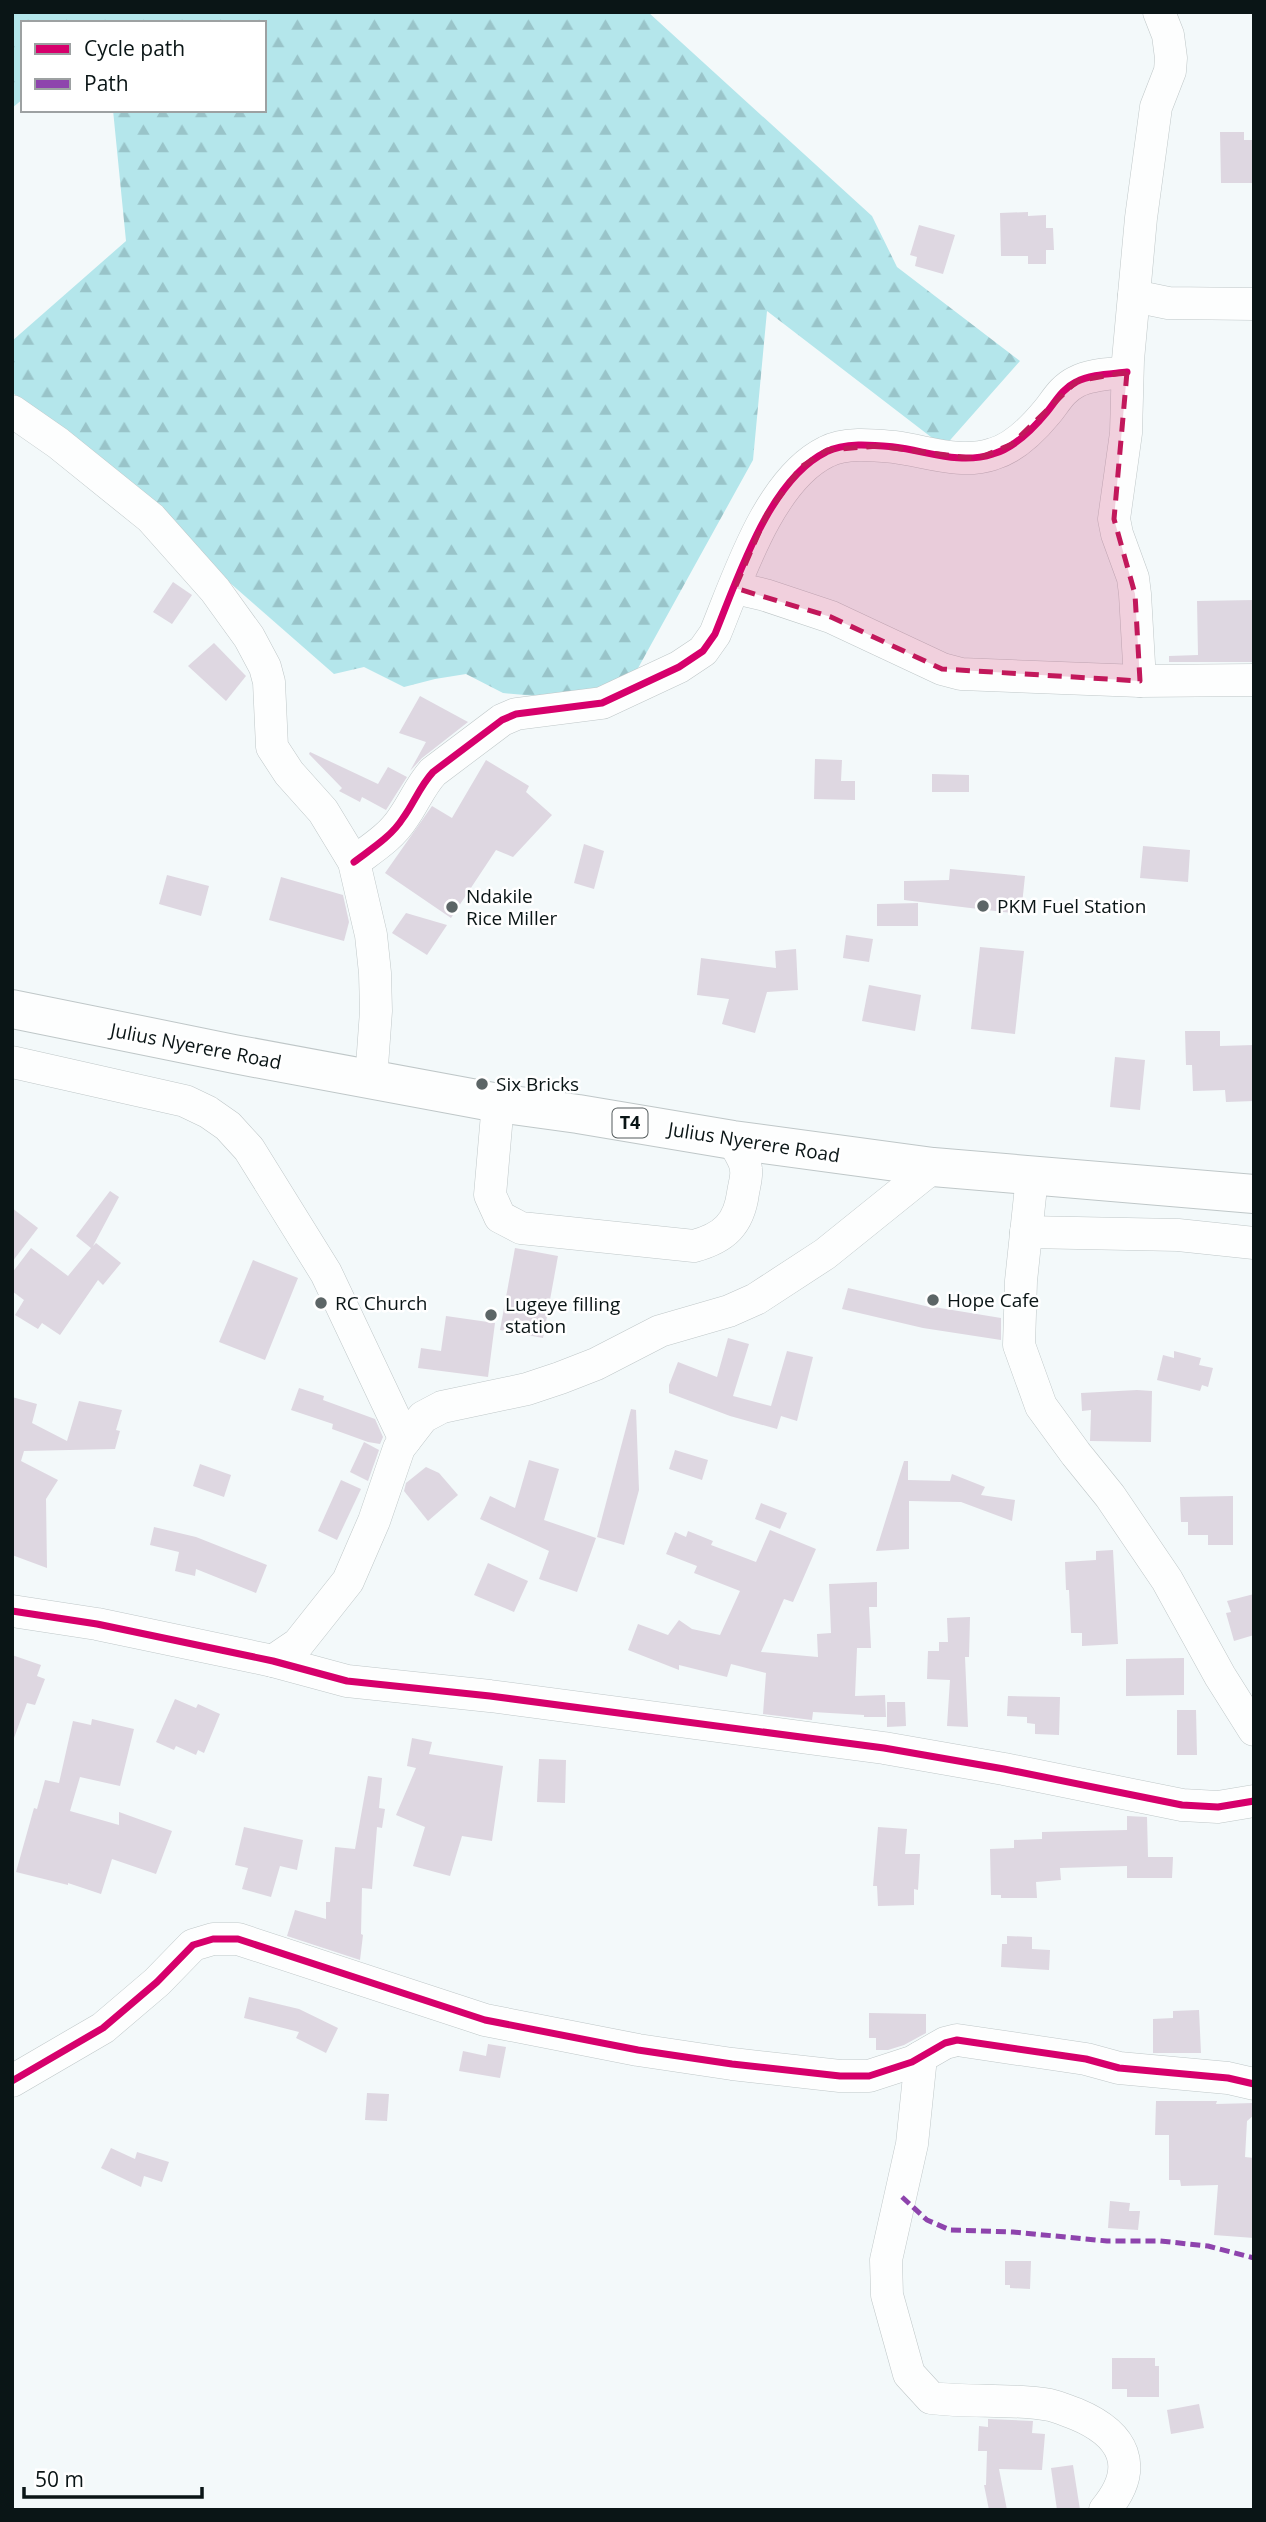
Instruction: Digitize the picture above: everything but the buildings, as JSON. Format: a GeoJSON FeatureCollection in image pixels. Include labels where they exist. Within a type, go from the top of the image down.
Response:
{"type":"FeatureCollection","features":[{"type":"Feature","properties":{"kind":"highway","name":"Julius Nyerere Road"},"geometry":{"type":"LineString","coordinates":[[12,1009],[371,1080],[733,1140],[933,1167],[1254,1194]]}},
{"type":"Feature","properties":{"kind":"street"},"geometry":{"type":"LineString","coordinates":[[1140,681],[1138,612],[1134,586],[1114,519],[1126,433],[1128,372],[1141,218],[1156,107],[1170,71],[1168,35],[1159,12]]}},
{"type":"Feature","properties":{"kind":"street"},"geometry":{"type":"LineString","coordinates":[[1134,296],[1168,303],[1254,304]]}},
{"type":"Feature","properties":{"kind":"street"},"geometry":{"type":"LineString","coordinates":[[354,862],[382,841],[402,820],[433,772],[502,720],[516,715],[602,703],[679,667],[703,651],[715,634],[767,514],[801,467],[827,450],[847,446],[878,446],[915,450],[956,459],[977,458],[996,453],[1012,444],[1077,381],[1128,372]]}},
{"type":"Feature","properties":{"kind":"street"},"geometry":{"type":"LineString","coordinates":[[12,411],[58,443],[151,518],[239,621],[265,667],[270,691],[272,747],[277,758],[323,811],[354,862],[371,935],[375,973],[376,1012],[371,1080]]}},
{"type":"Feature","properties":{"kind":"street"},"geometry":{"type":"LineString","coordinates":[[735,589],[831,617],[942,670],[972,675],[1140,681],[1254,680]]}},
{"type":"Feature","properties":{"kind":"street"},"geometry":{"type":"LineString","coordinates":[[12,1062],[185,1101],[228,1126],[249,1149],[326,1273],[405,1440]]}},
{"type":"Feature","properties":{"kind":"street"},"geometry":{"type":"LineString","coordinates":[[498,1103],[490,1195],[500,1217],[521,1228],[694,1246],[708,1242],[723,1233],[737,1219],[741,1204],[747,1169],[733,1140]]}},
{"type":"Feature","properties":{"kind":"street"},"geometry":{"type":"LineString","coordinates":[[273,1661],[298,1644],[348,1581],[374,1521],[391,1465],[405,1440],[423,1417],[442,1407],[527,1389],[560,1378],[596,1364],[660,1331],[729,1311],[756,1299],[825,1254],[933,1167]]}},
{"type":"Feature","properties":{"kind":"street"},"geometry":{"type":"LineString","coordinates":[[1032,1177],[1021,1281],[1019,1345],[1041,1406],[1110,1496],[1167,1580],[1220,1676],[1254,1730]]}},
{"type":"Feature","properties":{"kind":"street"},"geometry":{"type":"LineString","coordinates":[[1026,1232],[1178,1236],[1254,1244]]}},
{"type":"Feature","properties":{"kind":"street"},"geometry":{"type":"LineString","coordinates":[[12,1611],[97,1624],[273,1661],[359,1683],[490,1696],[884,1748],[1182,1805],[1218,1807],[1254,1801]]}},
{"type":"Feature","properties":{"kind":"street"},"geometry":{"type":"LineString","coordinates":[[12,2081],[103,2028],[157,1982],[193,1945],[213,1939],[238,1939],[485,2020],[638,2050],[840,2076],[869,2076],[921,2057],[945,2043],[957,2040],[1086,2059],[1143,2072],[1216,2077],[1254,2084]]}},
{"type":"Feature","properties":{"kind":"street"},"geometry":{"type":"LineString","coordinates":[[921,2057],[918,2101],[906,2175],[886,2260],[887,2295],[909,2374],[931,2398],[1029,2402],[1054,2406],[1088,2420],[1113,2437],[1122,2449],[1125,2465],[1116,2497],[1105,2510]]}},
{"type":"Feature","properties":{"kind":"highlighted area"},"geometry":{"type":"Polygon","coordinates":[[[1127,372],[1114,519],[1135,594],[1140,681],[942,669],[831,617],[735,588],[767,514],[801,467],[827,450],[878,446],[977,459],[1012,444],[1077,381],[1127,372]]]}},
{"type":"Feature","properties":{"kind":"green space"},"geometry":{"type":"Polygon","coordinates":[[[12,12],[648,12],[872,216],[897,267],[1020,361],[944,447],[767,311],[753,460],[637,670],[581,700],[503,693],[466,674],[404,687],[364,667],[334,674],[12,392],[12,341],[126,241],[113,112],[266,112],[266,21],[21,21],[21,101],[12,108],[12,12]]]}},
{"type":"Feature","properties":{"kind":"marked path"},"geometry":{"type":"LineString","coordinates":[[902,2197],[927,2220],[950,2230],[1013,2232],[1107,2241],[1160,2241],[1208,2246],[1254,2258]]}},
{"type":"Feature","properties":{"kind":"cycle path"},"geometry":{"type":"LineString","coordinates":[[354,862],[393,831],[433,772],[502,720],[516,714],[602,703],[679,667],[703,651],[715,634],[745,559],[772,507],[788,484],[806,466],[826,452],[850,445],[868,445],[956,458],[993,454],[1023,437],[1071,385],[1082,379],[1127,372]]}},
{"type":"Feature","properties":{"kind":"cycle path"},"geometry":{"type":"LineString","coordinates":[[12,1611],[97,1624],[273,1661],[347,1681],[490,1696],[884,1748],[1182,1805],[1218,1807],[1254,1801]]}},
{"type":"Feature","properties":{"kind":"cycle path"},"geometry":{"type":"LineString","coordinates":[[12,2081],[103,2028],[157,1982],[193,1945],[213,1939],[238,1939],[485,2020],[638,2050],[732,2064],[840,2076],[869,2076],[912,2062],[945,2043],[957,2040],[1086,2059],[1119,2068],[1228,2078],[1254,2084]]}},
{"type":"Feature","properties":{"kind":"place","name":"PKM Fuel Station"},"geometry":{"type":"Point","coordinates":[983,906]}},
{"type":"Feature","properties":{"kind":"place","name":"Ndakile Rice Miller"},"geometry":{"type":"Point","coordinates":[452,907]}},
{"type":"Feature","properties":{"kind":"place","name":"Six Bricks"},"geometry":{"type":"Point","coordinates":[482,1084]}},
{"type":"Feature","properties":{"kind":"place","name":"Hope Cafe"},"geometry":{"type":"Point","coordinates":[933,1300]}},
{"type":"Feature","properties":{"kind":"place","name":"RC Church"},"geometry":{"type":"Point","coordinates":[321,1303]}},
{"type":"Feature","properties":{"kind":"place","name":"Lugeye filling station"},"geometry":{"type":"Point","coordinates":[491,1315]}}]}
